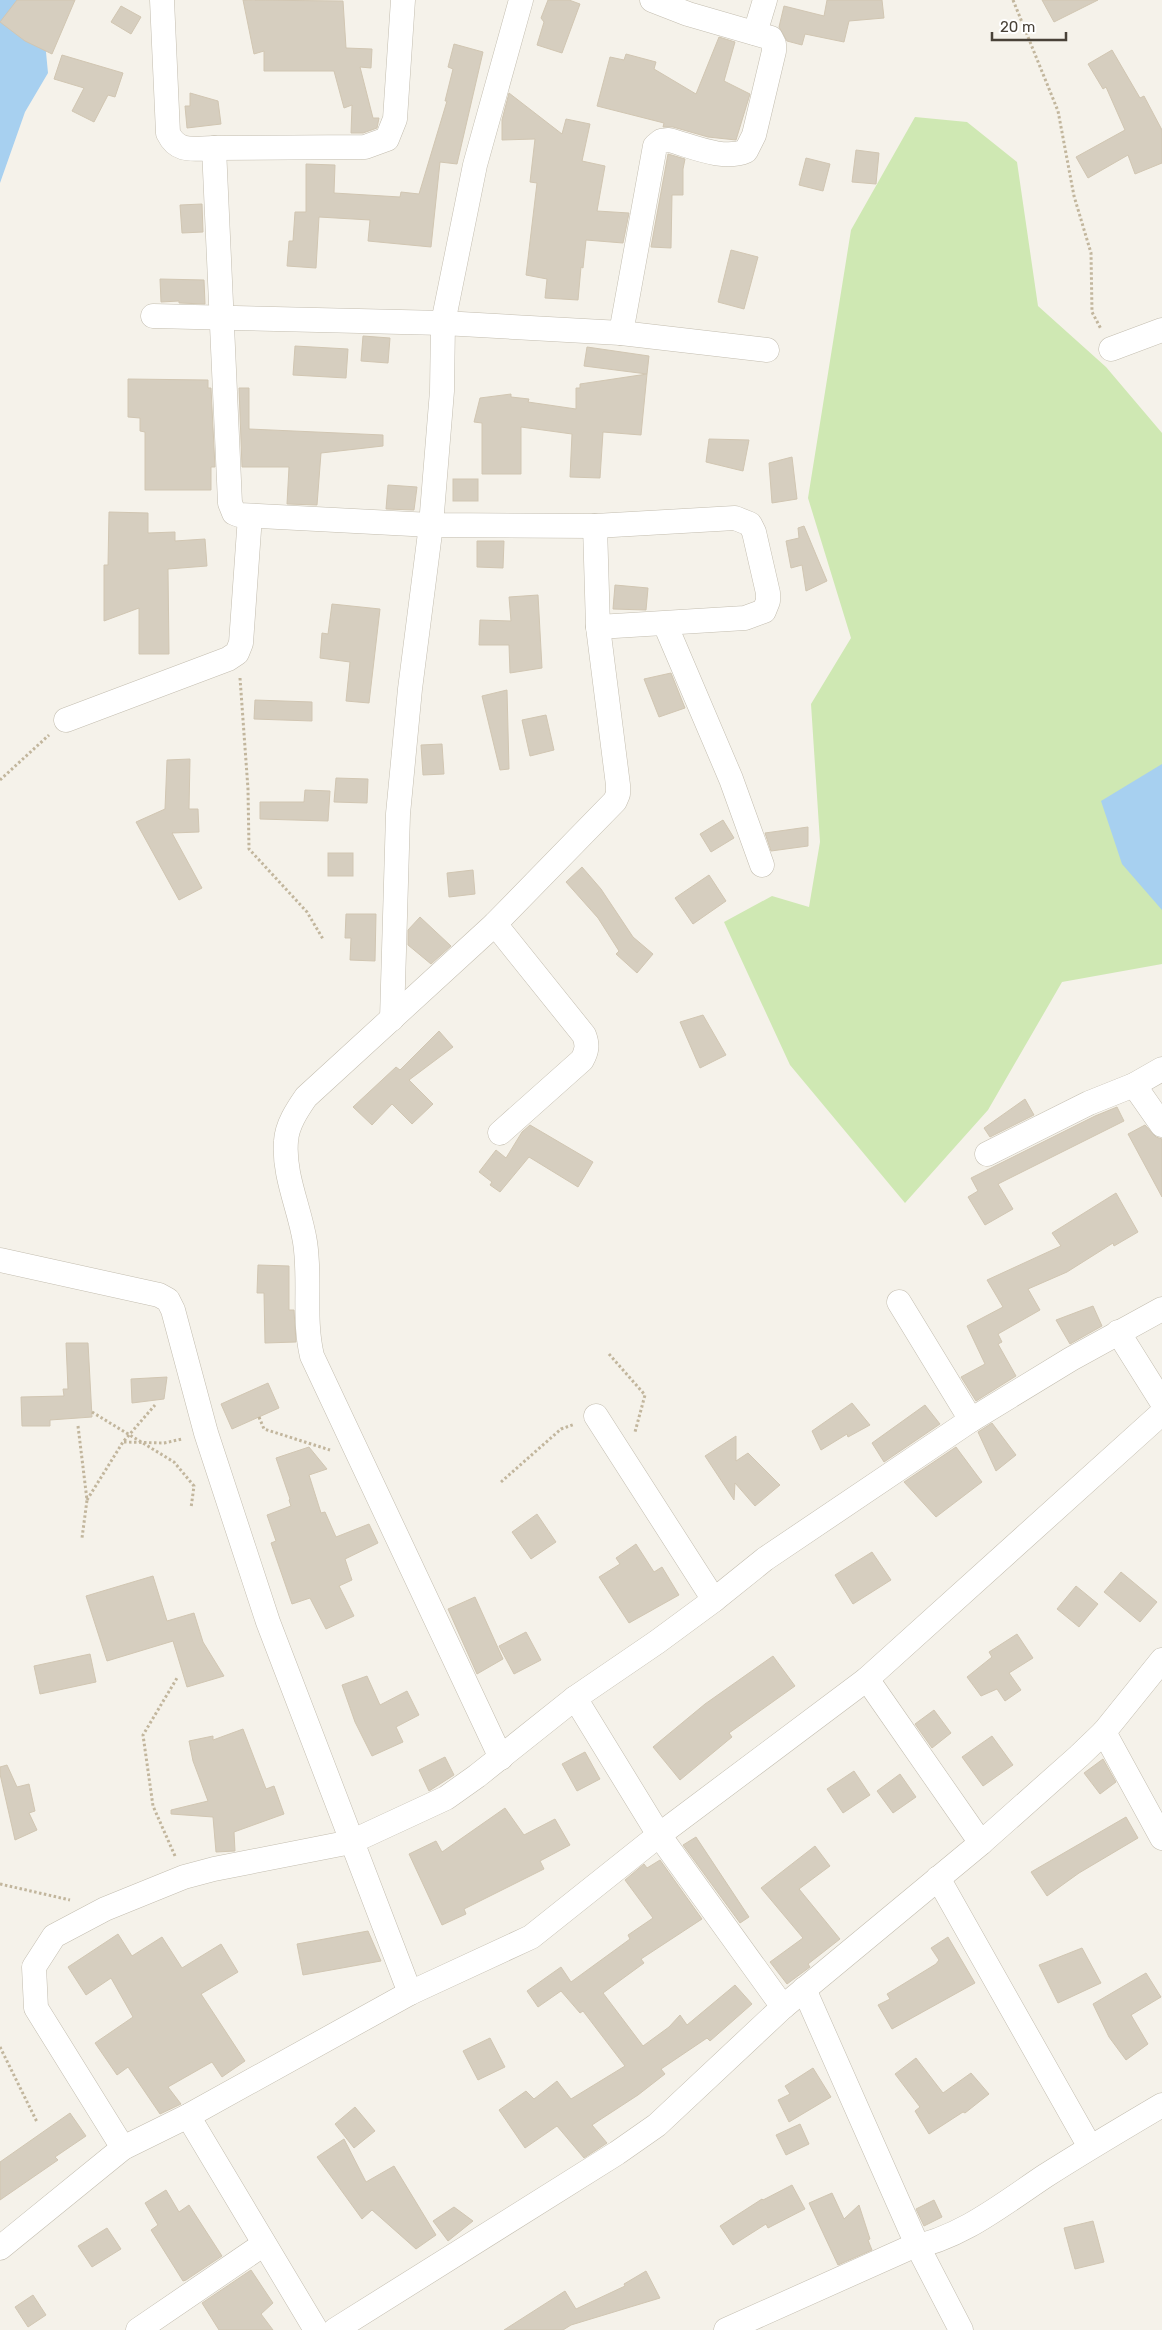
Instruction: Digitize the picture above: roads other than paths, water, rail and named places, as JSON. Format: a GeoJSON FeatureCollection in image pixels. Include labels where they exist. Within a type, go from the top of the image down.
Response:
{"type":"FeatureCollection","features":[{"type":"Feature","properties":{"kind":"street"},"geometry":{"type":"LineString","coordinates":[[158,1],[168,133],[173,143],[183,148],[214,148],[365,147],[387,139],[394,119],[403,0]]}},
{"type":"Feature","properties":{"kind":"street"},"geometry":{"type":"LineString","coordinates":[[392,1019],[398,814],[410,689],[431,525],[442,391],[443,323],[476,165],[521,0]]}},
{"type":"Feature","properties":{"kind":"street"},"geometry":{"type":"LineString","coordinates":[[621,333],[654,146],[660,141],[669,140],[725,155],[737,155],[746,151],[754,135],[774,51],[774,44],[771,38],[688,14],[652,0]]}},
{"type":"Feature","properties":{"kind":"street"},"geometry":{"type":"LineString","coordinates":[[755,33],[764,0]]}},
{"type":"Feature","properties":{"kind":"street"},"geometry":{"type":"LineString","coordinates":[[214,148],[230,503],[234,513],[250,516],[431,525],[595,526],[736,518],[750,524],[754,532],[768,593],[768,601],[764,611],[745,618],[598,627]]}},
{"type":"Feature","properties":{"kind":"street"},"geometry":{"type":"LineString","coordinates":[[153,316],[443,323],[621,333],[767,350]]}},
{"type":"Feature","properties":{"kind":"street"},"geometry":{"type":"LineString","coordinates":[[1111,349],[1162,330]]}},
{"type":"Feature","properties":{"kind":"street"},"geometry":{"type":"LineString","coordinates":[[66,720],[237,653],[241,643],[250,516]]}},
{"type":"Feature","properties":{"kind":"street"},"geometry":{"type":"LineString","coordinates":[[501,1758],[362,1458],[312,1356],[308,1340],[306,1244],[286,1164],[286,1140],[294,1116],[306,1096],[495,924],[615,801],[618,794],[598,627],[595,526]]}},
{"type":"Feature","properties":{"kind":"street"},"geometry":{"type":"LineString","coordinates":[[665,624],[732,779],[762,865]]}},
{"type":"Feature","properties":{"kind":"street"},"geometry":{"type":"LineString","coordinates":[[495,924],[584,1035],[587,1043],[587,1052],[582,1060],[500,1133]]}},
{"type":"Feature","properties":{"kind":"street"},"geometry":{"type":"LineString","coordinates":[[987,1154],[1089,1103],[1134,1085],[1162,1069]]}},
{"type":"Feature","properties":{"kind":"street"},"geometry":{"type":"LineString","coordinates":[[1134,1085],[1162,1124]]}},
{"type":"Feature","properties":{"kind":"street"},"geometry":{"type":"LineString","coordinates":[[0,1260],[159,1295],[168,1300],[173,1310],[206,1433],[268,1622],[410,1993]]}},
{"type":"Feature","properties":{"kind":"street"},"geometry":{"type":"LineString","coordinates":[[899,1302],[971,1420]]}},
{"type":"Feature","properties":{"kind":"street"},"geometry":{"type":"LineString","coordinates":[[122,2148],[36,2008],[34,1967],[54,1936],[105,1909],[184,1877],[214,1869],[351,1842],[446,1798],[501,1758],[575,1698],[714,1600],[765,1559],[971,1420],[1118,1332],[1162,1309]]}},
{"type":"Feature","properties":{"kind":"street"},"geometry":{"type":"LineString","coordinates":[[1118,1332],[1162,1402]]}},
{"type":"Feature","properties":{"kind":"street"},"geometry":{"type":"LineString","coordinates":[[0,2248],[122,2148],[188,2116],[410,1993],[531,1937],[658,1835],[867,1679],[1162,1413]]}},
{"type":"Feature","properties":{"kind":"street"},"geometry":{"type":"LineString","coordinates":[[596,1416],[714,1600]]}},
{"type":"Feature","properties":{"kind":"street"},"geometry":{"type":"LineString","coordinates":[[335,2330],[657,2125],[804,1988],[981,1843],[1104,1732],[1162,1660]]}},
{"type":"Feature","properties":{"kind":"street"},"geometry":{"type":"LineString","coordinates":[[867,1679],[981,1843]]}},
{"type":"Feature","properties":{"kind":"street"},"geometry":{"type":"LineString","coordinates":[[575,1698],[658,1835],[783,2007]]}},
{"type":"Feature","properties":{"kind":"street"},"geometry":{"type":"LineString","coordinates":[[1104,1732],[1162,1838]]}},
{"type":"Feature","properties":{"kind":"street"},"geometry":{"type":"LineString","coordinates":[[938,1878],[1090,2147]]}},
{"type":"Feature","properties":{"kind":"street"},"geometry":{"type":"LineString","coordinates":[[804,1988],[918,2247],[961,2330]]}},
{"type":"Feature","properties":{"kind":"street"},"geometry":{"type":"LineString","coordinates":[[726,2330],[898,2253],[939,2242],[970,2225],[1090,2147],[1162,2105]]}},
{"type":"Feature","properties":{"kind":"street"},"geometry":{"type":"LineString","coordinates":[[188,2116],[316,2330]]}},
{"type":"Feature","properties":{"kind":"street"},"geometry":{"type":"LineString","coordinates":[[138,2330],[264,2244]]}},
{"type":"Feature","properties":{"kind":"water"},"geometry":{"type":"Polygon","coordinates":[[[0,0],[41,0],[48,73],[25,112],[0,183],[0,0]]]}},
{"type":"Feature","properties":{"kind":"water"},"geometry":{"type":"Polygon","coordinates":[[[1162,764],[1162,910],[1122,864],[1101,801],[1162,764]]]}}]}
